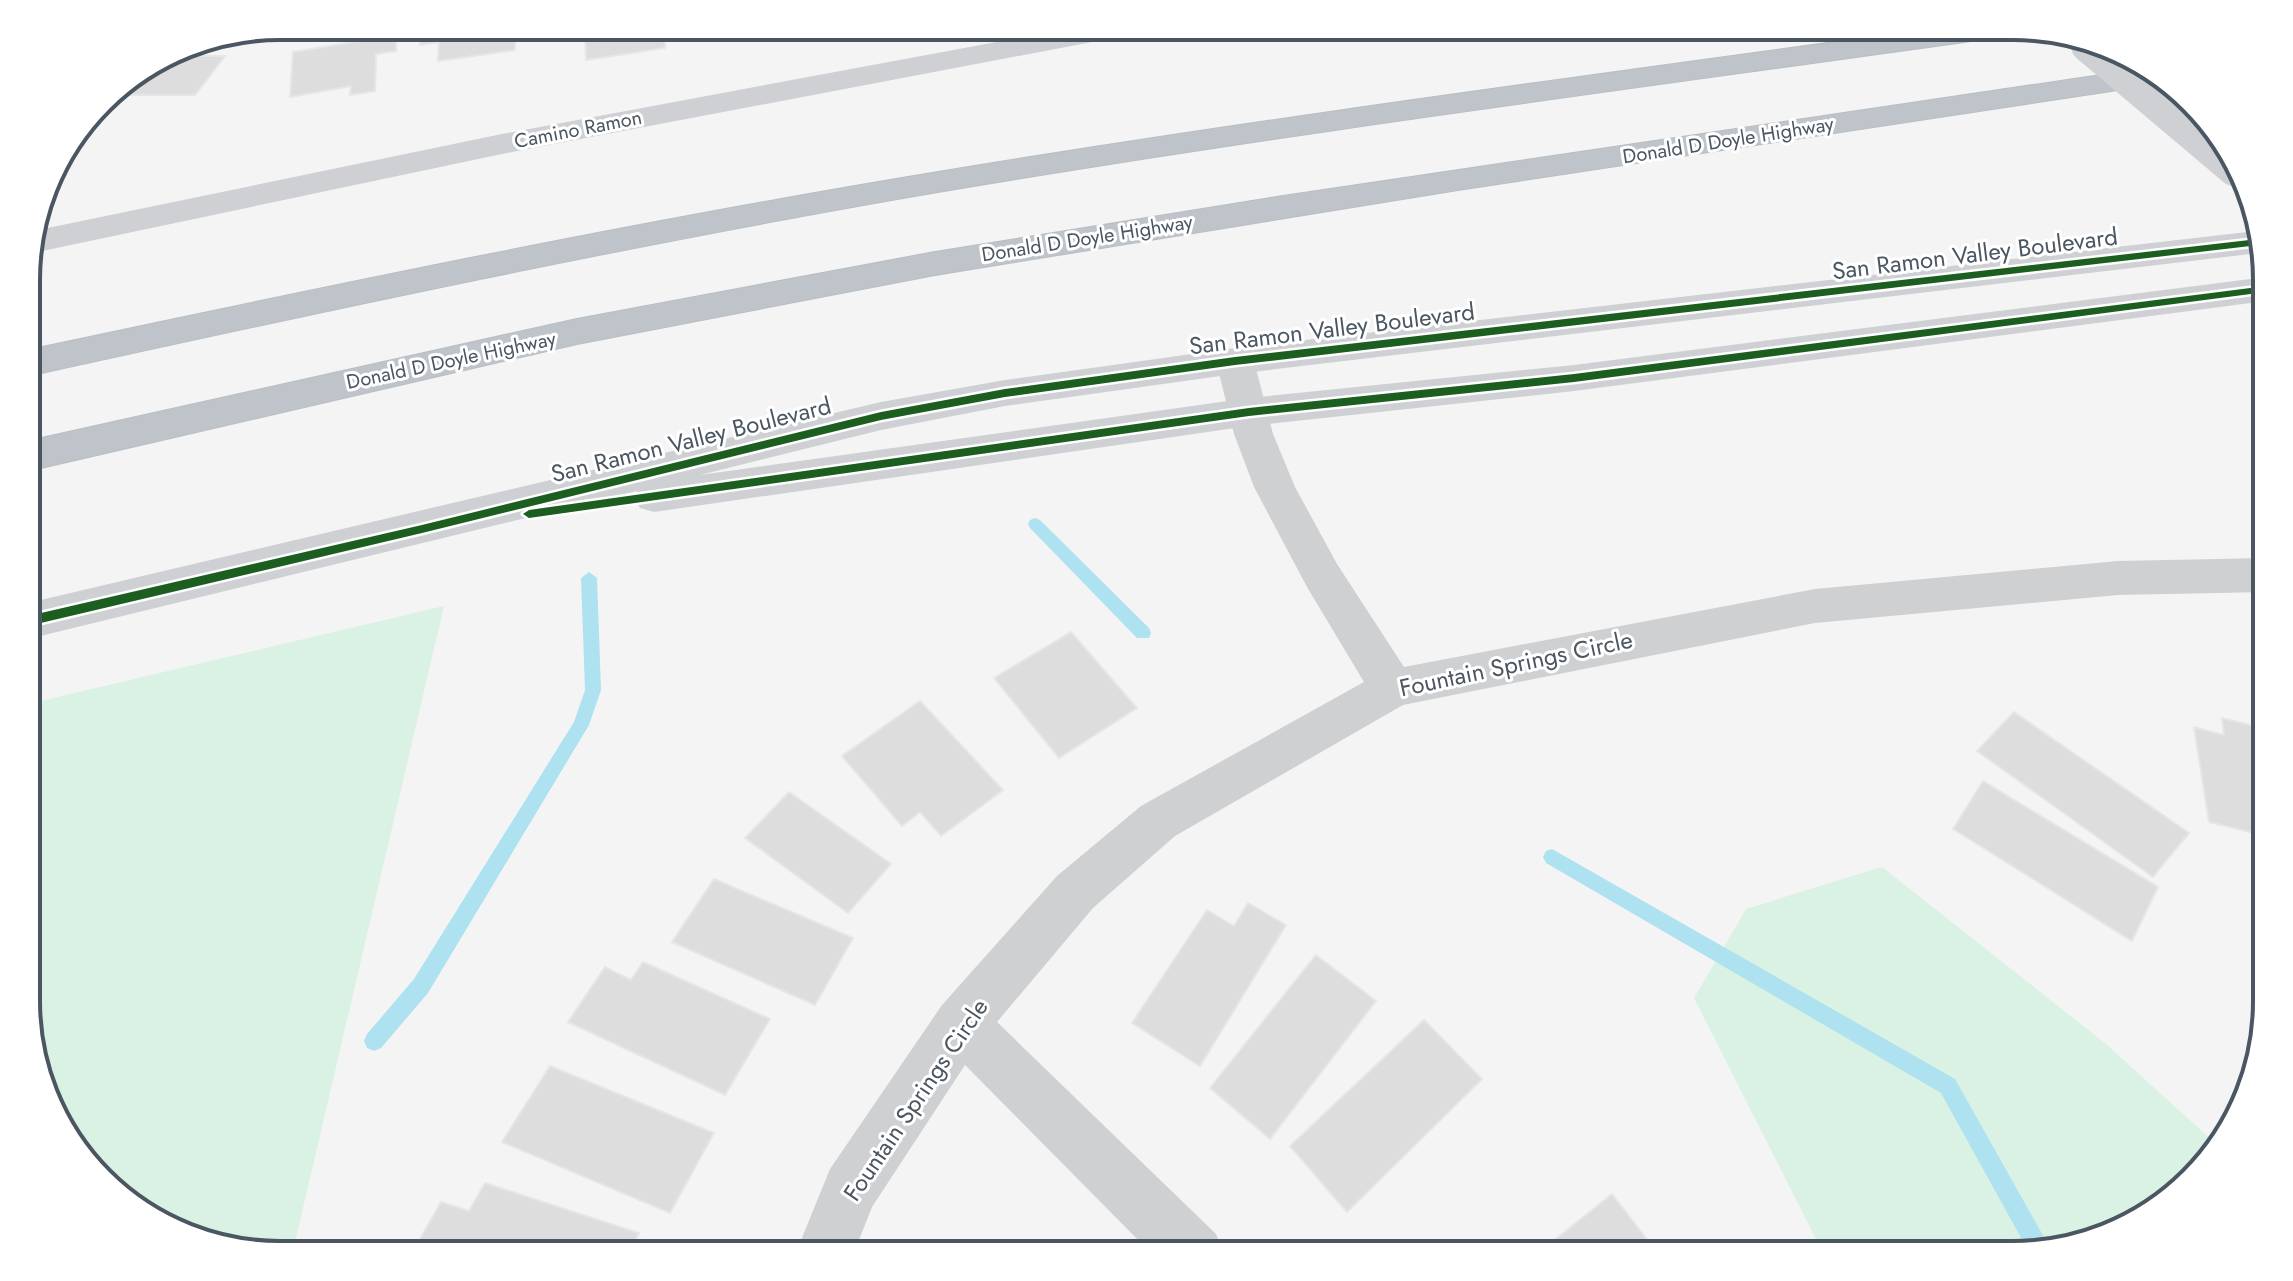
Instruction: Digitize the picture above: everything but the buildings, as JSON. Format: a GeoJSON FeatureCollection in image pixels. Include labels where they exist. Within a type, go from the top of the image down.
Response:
{"type":"FeatureCollection","features":[{"type":"Feature","properties":{"kind":"highway"},"geometry":{"type":"LineString","coordinates":[[40,360],[409,281],[744,216],[1061,162],[1916,40]]}},
{"type":"Feature","properties":{"kind":"highway","name":"Donald D Doyle Highway"},"geometry":{"type":"LineString","coordinates":[[40,453],[403,369],[817,285],[1081,238],[2142,78]]}},
{"type":"Feature","properties":{"kind":"main road","name":"Camino Ramon"},"geometry":{"type":"LineString","coordinates":[[44,240],[502,144],[1034,41]]}},
{"type":"Feature","properties":{"kind":"main road"},"geometry":{"type":"LineString","coordinates":[[2099,56],[2218,156]]}},
{"type":"Feature","properties":{"kind":"main road","name":"San Ramon Valley Boulevard"},"geometry":{"type":"LineString","coordinates":[[40,618],[422,529],[881,416],[1005,393],[1235,361],[2249,243]]}},
{"type":"Feature","properties":{"kind":"main road","name":"San Ramon Valley Boulevard"},"geometry":{"type":"LineString","coordinates":[[422,529],[1249,412],[1590,376],[2252,291]]}},
{"type":"Feature","properties":{"kind":"street"},"geometry":{"type":"LineString","coordinates":[[1235,361],[1261,456],[1335,599],[1393,688]]}},
{"type":"Feature","properties":{"kind":"street","name":"Fountain Springs Circle"},"geometry":{"type":"LineString","coordinates":[[830,1241],[850,1189],[961,1024],[1075,892],[1158,821],[1393,688],[1815,606],[2118,578],[2252,575]]}},
{"type":"Feature","properties":{"kind":"street"},"geometry":{"type":"LineString","coordinates":[[961,1024],[1180,1240]]}},
{"type":"Feature","properties":{"kind":"green space"},"geometry":{"type":"Polygon","coordinates":[[[444,606],[295,1241],[249,1239],[218,1233],[160,1209],[122,1181],[100,1159],[80,1134],[58,1093],[48,1063],[40,1001],[40,701],[444,606]]]}},
{"type":"Feature","properties":{"kind":"green space"},"geometry":{"type":"Polygon","coordinates":[[[1882,867],[2106,1044],[2209,1138],[2183,1171],[2159,1191],[2105,1223],[2075,1233],[2029,1240],[1816,1240],[1694,998],[1746,909],[1882,867]]]}},
{"type":"Feature","properties":{"kind":"waterway"},"geometry":{"type":"LineString","coordinates":[[1035,524],[1143,633]]}},
{"type":"Feature","properties":{"kind":"waterway"},"geometry":{"type":"LineString","coordinates":[[374,1041],[421,986],[581,725],[593,690],[589,578]]}},
{"type":"Feature","properties":{"kind":"waterway"},"geometry":{"type":"LineString","coordinates":[[1552,857],[1948,1086],[2034,1239]]}},
{"type":"Feature","properties":{"kind":"cycle path"},"geometry":{"type":"LineString","coordinates":[[40,618],[422,529],[881,416],[1005,393],[1235,361],[2249,243]]}},
{"type":"Feature","properties":{"kind":"cycle path"},"geometry":{"type":"LineString","coordinates":[[529,514],[1249,412],[1574,378],[2252,291]]}}]}
